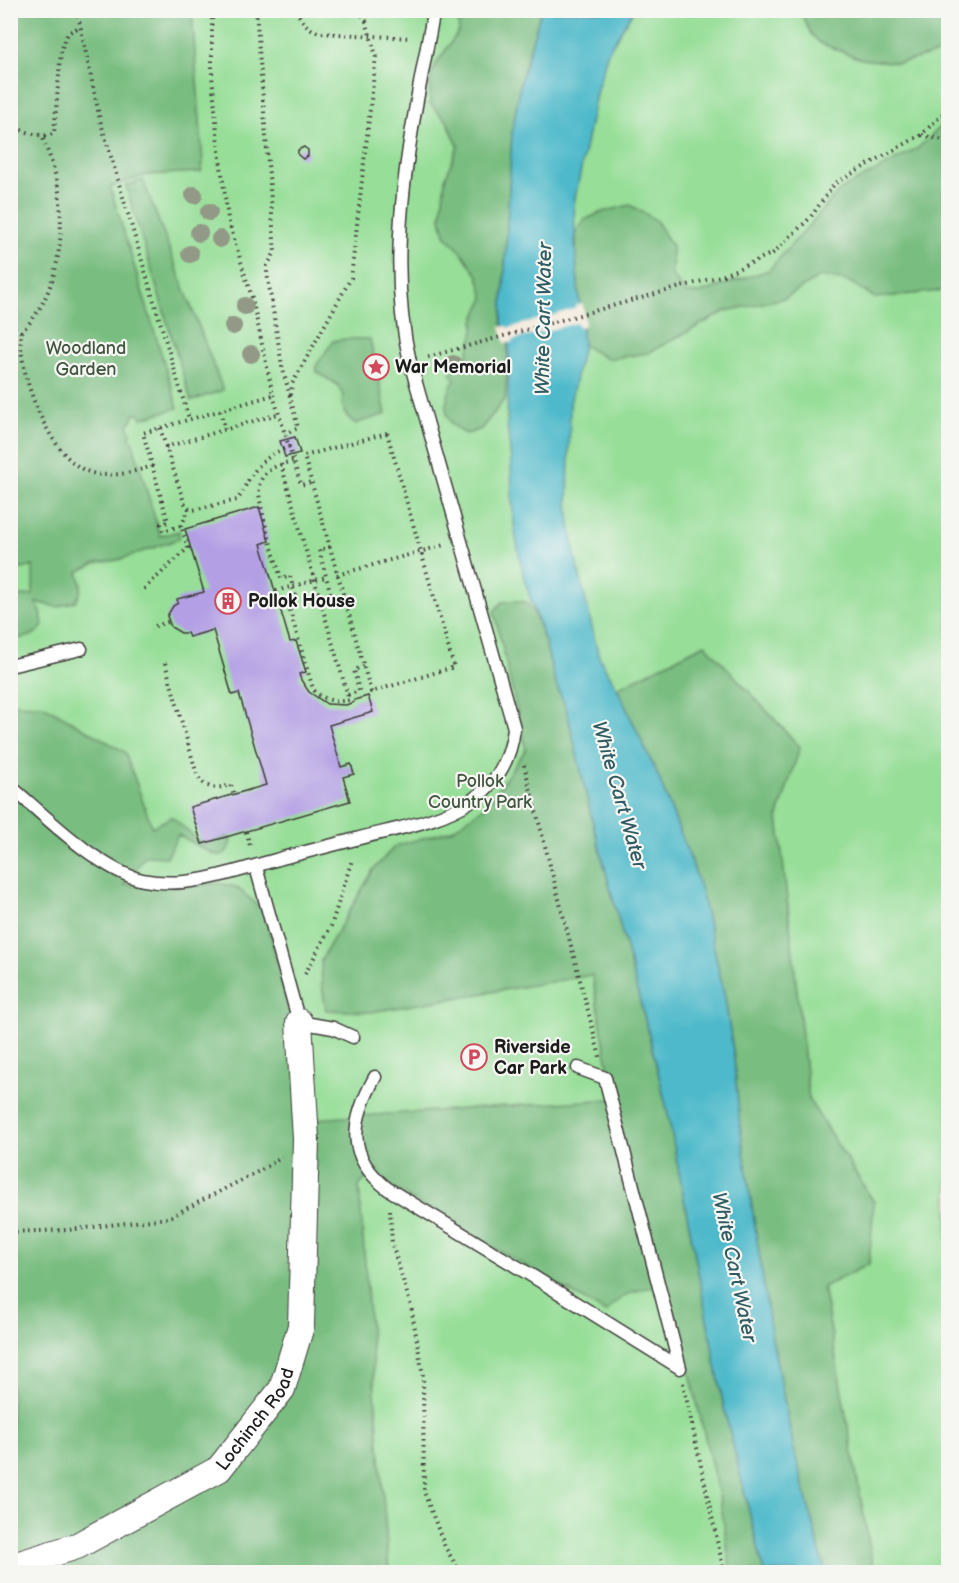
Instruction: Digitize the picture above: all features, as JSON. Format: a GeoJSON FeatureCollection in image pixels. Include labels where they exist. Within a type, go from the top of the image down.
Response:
{"type":"FeatureCollection","features":[{"type":"Feature","properties":{"kind":"street","name":"Lochinch Road"},"geometry":{"type":"LineString","coordinates":[[10,1567],[77,1546],[219,1469],[282,1389],[301,1326],[306,1139],[299,1022]]}},
{"type":"Feature","properties":{"kind":"lane"},"geometry":{"type":"LineString","coordinates":[[10,786],[75,840],[118,870],[143,880],[182,882],[256,867],[446,814],[475,798],[501,770],[512,746],[514,728],[402,327],[400,301],[402,219],[411,136],[434,10]]}},
{"type":"Feature","properties":{"kind":"lane"},"geometry":{"type":"LineString","coordinates":[[10,666],[81,649]]}},
{"type":"Feature","properties":{"kind":"lane"},"geometry":{"type":"LineString","coordinates":[[256,867],[299,1022],[333,1028],[353,1037]]}},
{"type":"Feature","properties":{"kind":"lane"},"geometry":{"type":"LineString","coordinates":[[578,1068],[605,1078],[680,1368]]}},
{"type":"Feature","properties":{"kind":"lane"},"geometry":{"type":"LineString","coordinates":[[375,1077],[358,1113],[356,1126],[362,1162],[373,1178],[680,1368]]}},
{"type":"Feature","properties":{"kind":"path"},"geometry":{"type":"LineString","coordinates":[[77,10],[100,120],[189,419]]}},
{"type":"Feature","properties":{"kind":"path"},"geometry":{"type":"LineString","coordinates":[[212,10],[212,75],[228,219],[252,298],[273,395],[293,461],[301,485],[311,482]]}},
{"type":"Feature","properties":{"kind":"path"},"geometry":{"type":"LineString","coordinates":[[256,10],[275,252],[267,266],[267,273],[277,341],[298,428],[285,434]]}},
{"type":"Feature","properties":{"kind":"path"},"geometry":{"type":"LineString","coordinates":[[305,10],[297,12],[312,30],[320,33],[429,40]]}},
{"type":"Feature","properties":{"kind":"path"},"geometry":{"type":"LineString","coordinates":[[290,398],[292,384],[351,278],[376,56],[366,21],[359,10]]}},
{"type":"Feature","properties":{"kind":"path"},"geometry":{"type":"LineString","coordinates":[[10,126],[42,136],[50,136],[54,133],[61,51],[68,33],[81,26]]}},
{"type":"Feature","properties":{"kind":"path"},"geometry":{"type":"LineString","coordinates":[[410,362],[724,274],[773,253],[810,218],[835,183],[921,135],[948,109]]}},
{"type":"Feature","properties":{"kind":"path"},"geometry":{"type":"LineString","coordinates":[[921,135],[948,141]]}},
{"type":"Feature","properties":{"kind":"path"},"geometry":{"type":"LineString","coordinates":[[42,136],[53,166],[60,201],[61,233],[48,290],[31,323],[21,332],[24,367],[37,407],[50,435],[67,459],[91,473],[110,475],[153,466]]}},
{"type":"Feature","properties":{"kind":"path"},"geometry":{"type":"LineString","coordinates":[[10,324],[21,332]]}},
{"type":"Feature","properties":{"kind":"path"},"geometry":{"type":"LineString","coordinates":[[181,526],[163,531],[161,524],[168,522],[143,433],[273,395]]}},
{"type":"Feature","properties":{"kind":"path"},"geometry":{"type":"LineString","coordinates":[[220,411],[225,429]]}},
{"type":"Feature","properties":{"kind":"path"},"geometry":{"type":"LineString","coordinates":[[166,447],[279,414]]}},
{"type":"Feature","properties":{"kind":"path"},"geometry":{"type":"LineString","coordinates":[[160,428],[183,502],[193,510],[234,501],[240,497],[260,464],[274,453],[289,447]]}},
{"type":"Feature","properties":{"kind":"path"},"geometry":{"type":"LineString","coordinates":[[387,433],[454,666],[371,692],[330,547],[304,456],[387,433]]}},
{"type":"Feature","properties":{"kind":"path"},"geometry":{"type":"LineString","coordinates":[[281,464],[350,700],[332,701],[322,697],[313,688],[287,601],[296,599],[290,576],[281,579],[258,495],[258,487],[265,475],[274,467],[281,464],[293,461]]}},
{"type":"Feature","properties":{"kind":"path"},"geometry":{"type":"LineString","coordinates":[[144,589],[188,548],[181,526],[189,509]]}},
{"type":"Feature","properties":{"kind":"path"},"geometry":{"type":"LineString","coordinates":[[338,575],[441,546]]}},
{"type":"Feature","properties":{"kind":"path"},"geometry":{"type":"LineString","coordinates":[[330,547],[318,550],[334,606],[345,603]]}},
{"type":"Feature","properties":{"kind":"path"},"geometry":{"type":"LineString","coordinates":[[276,591],[326,577]]}},
{"type":"Feature","properties":{"kind":"path"},"geometry":{"type":"LineString","coordinates":[[155,626],[168,622]]}},
{"type":"Feature","properties":{"kind":"path"},"geometry":{"type":"LineString","coordinates":[[165,663],[197,776],[207,787],[214,789],[231,785],[234,795]]}},
{"type":"Feature","properties":{"kind":"path"},"geometry":{"type":"LineString","coordinates":[[348,695],[359,691],[354,670],[363,667]]}},
{"type":"Feature","properties":{"kind":"path"},"geometry":{"type":"LineString","coordinates":[[514,728],[605,1078]]}},
{"type":"Feature","properties":{"kind":"path"},"geometry":{"type":"LineString","coordinates":[[292,993],[305,975],[332,926],[357,838]]}},
{"type":"Feature","properties":{"kind":"path"},"geometry":{"type":"LineString","coordinates":[[10,1232],[68,1230],[168,1218],[265,1168],[306,1139]]}},
{"type":"Feature","properties":{"kind":"path"},"geometry":{"type":"LineString","coordinates":[[388,1189],[392,1244],[411,1306],[423,1376],[424,1492],[445,1547],[460,1572]]}},
{"type":"Feature","properties":{"kind":"path"},"geometry":{"type":"LineString","coordinates":[[680,1368],[724,1572]]}},
{"type":"Feature","properties":{"kind":"green space","name":"Woodland Garden"},"geometry":{"type":"Polygon","coordinates":[[[11,10],[192,11],[203,163],[201,172],[146,175],[110,187],[178,408],[142,418],[140,414],[134,414],[132,421],[128,423],[131,434],[129,437],[132,440],[160,536],[179,531],[179,539],[118,560],[96,563],[78,572],[81,587],[76,601],[57,607],[36,602],[41,612],[43,626],[24,638],[11,638],[11,596],[33,595],[33,566],[22,569],[10,566],[11,10]]]}},
{"type":"Feature","properties":{"kind":"green space","name":"Pollok Country Park"},"geometry":{"type":"Polygon","coordinates":[[[11,11],[948,11],[948,1572],[11,1572],[11,11]]]}},
{"type":"Feature","properties":{"kind":"green space"},"geometry":{"type":"Polygon","coordinates":[[[457,11],[541,11],[521,80],[512,133],[502,322],[508,347],[505,399],[481,429],[467,434],[452,424],[446,411],[446,403],[455,379],[450,373],[466,360],[474,331],[474,321],[484,298],[478,276],[462,253],[445,235],[441,218],[445,179],[458,146],[447,121],[430,104],[430,78],[437,62],[459,31],[457,11]]]}},
{"type":"Feature","properties":{"kind":"green space"},"geometry":{"type":"Polygon","coordinates":[[[800,11],[948,11],[948,51],[899,63],[861,59],[820,43],[811,34],[800,11]]]}},
{"type":"Feature","properties":{"kind":"green space"},"geometry":{"type":"Polygon","coordinates":[[[948,120],[948,290],[875,298],[850,282],[821,276],[785,298],[726,311],[648,353],[607,359],[583,345],[576,234],[584,220],[602,212],[630,205],[656,220],[672,246],[672,276],[687,293],[700,293],[769,270],[840,190],[918,148],[948,120]]]}},
{"type":"Feature","properties":{"kind":"green space"},"geometry":{"type":"Polygon","coordinates":[[[143,180],[223,390],[191,401],[126,186],[143,180]]]}},
{"type":"Feature","properties":{"kind":"green space"},"geometry":{"type":"Polygon","coordinates":[[[370,339],[386,414],[355,424],[345,414],[342,404],[343,396],[338,385],[317,372],[316,366],[333,341],[370,339]]]}},
{"type":"Feature","properties":{"kind":"green space"},"geometry":{"type":"Polygon","coordinates":[[[502,602],[526,602],[533,611],[545,642],[555,682],[567,711],[592,819],[667,1109],[724,1408],[764,1572],[731,1572],[721,1505],[689,1369],[665,1284],[625,1296],[606,1313],[389,1186],[375,1169],[359,1186],[389,1572],[11,1572],[11,704],[43,705],[125,752],[152,827],[172,817],[202,844],[228,837],[231,839],[227,852],[220,855],[178,835],[167,857],[145,856],[124,885],[176,887],[219,883],[236,887],[261,908],[268,924],[315,1119],[614,1099],[592,975],[371,1012],[326,1010],[321,960],[373,870],[395,846],[452,830],[487,805],[526,749],[494,611],[502,602]]]}},
{"type":"Feature","properties":{"kind":"green space"},"geometry":{"type":"Polygon","coordinates":[[[705,644],[800,747],[778,816],[809,1100],[874,1202],[869,1264],[823,1287],[874,1572],[825,1572],[794,1450],[771,1333],[740,1126],[734,1058],[725,998],[701,891],[658,776],[617,688],[705,644]]]}},
{"type":"Feature","properties":{"kind":"water","name":"White Cart Water"},"geometry":{"type":"Polygon","coordinates":[[[541,11],[633,11],[608,52],[597,89],[574,204],[583,345],[570,404],[568,501],[570,524],[574,551],[599,657],[617,688],[658,776],[701,891],[725,998],[734,1058],[740,1126],[771,1333],[794,1450],[825,1572],[764,1572],[724,1408],[667,1109],[592,819],[567,711],[555,682],[545,642],[524,579],[515,533],[507,423],[509,347],[502,322],[512,133],[521,80],[541,11]]]}},
{"type":"Feature","properties":{"kind":"pier"},"geometry":{"type":"Polygon","coordinates":[[[583,304],[585,325],[579,327],[576,323],[505,344],[500,327],[509,328],[574,309],[577,305],[583,304]]]}},
{"type":"Feature","properties":{"kind":"building"},"geometry":{"type":"Polygon","coordinates":[[[304,147],[308,150],[308,156],[303,159],[298,155],[298,150],[304,147]]]}},
{"type":"Feature","properties":{"kind":"building"},"geometry":{"type":"Polygon","coordinates":[[[295,437],[300,453],[285,457],[280,441],[295,437]]]}},
{"type":"Feature","properties":{"kind":"building"},"geometry":{"type":"Polygon","coordinates":[[[259,507],[269,541],[261,544],[290,642],[296,641],[306,672],[299,674],[301,680],[309,692],[327,704],[346,705],[368,696],[373,712],[329,725],[341,767],[351,764],[354,774],[343,777],[350,801],[202,844],[190,807],[266,785],[239,693],[232,695],[213,630],[189,637],[187,633],[181,633],[171,627],[167,616],[173,606],[178,603],[177,599],[204,592],[185,529],[259,507]]]}},
{"type":"Feature","properties":{"kind":"place","name":"War Memorial"},"geometry":{"type":"Point","coordinates":[376,367]}},
{"type":"Feature","properties":{"kind":"place","name":"Pollok House"},"geometry":{"type":"Point","coordinates":[228,601]}},
{"type":"Feature","properties":{"kind":"place","name":"Riverside Car Park"},"geometry":{"type":"Point","coordinates":[474,1057]}}]}
